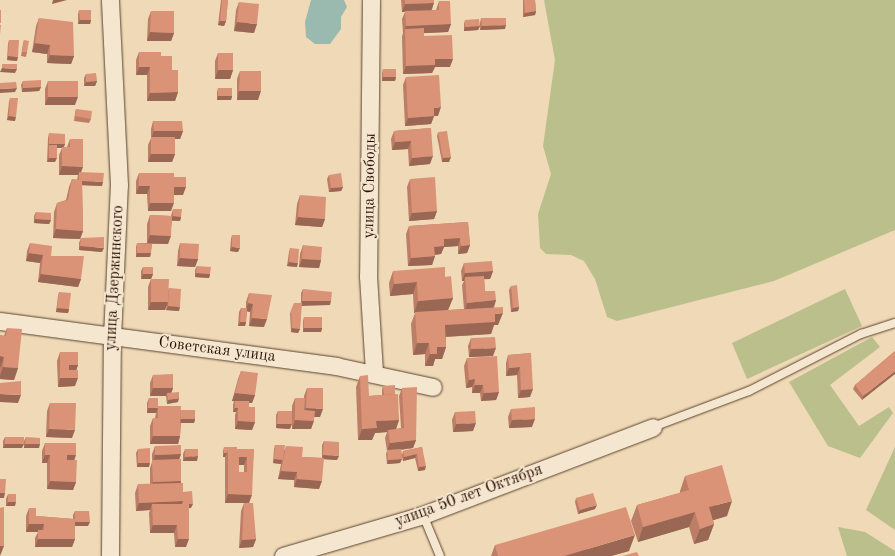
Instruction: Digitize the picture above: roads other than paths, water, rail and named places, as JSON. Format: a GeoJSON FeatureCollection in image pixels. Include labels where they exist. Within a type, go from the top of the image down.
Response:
{"type":"FeatureCollection","features":[{"type":"Feature","properties":{"kind":"street","name":"улица Дзержинского"},"geometry":{"type":"LineString","coordinates":[[110,0],[120,185],[112,337],[110,556]]}},
{"type":"Feature","properties":{"kind":"street","name":"улица Свободы"},"geometry":{"type":"LineString","coordinates":[[371,0],[368,276],[374,372]]}},
{"type":"Feature","properties":{"kind":"street","name":"Советская улица"},"geometry":{"type":"LineString","coordinates":[[0,321],[374,372],[433,387]]}},
{"type":"Feature","properties":{"kind":"street","name":"улица 50 лет Октября"},"geometry":{"type":"LineString","coordinates":[[283,556],[423,515],[653,427]]}},
{"type":"Feature","properties":{"kind":"lane"},"geometry":{"type":"LineString","coordinates":[[653,427],[749,391],[862,334],[895,323]]}},
{"type":"Feature","properties":{"kind":"lane"},"geometry":{"type":"LineString","coordinates":[[423,515],[440,556]]}},
{"type":"Feature","properties":{"kind":"water"},"geometry":{"type":"Polygon","coordinates":[[[311,0],[344,0],[347,7],[341,17],[341,29],[330,44],[315,44],[306,37],[305,22],[311,0]]]}}]}
